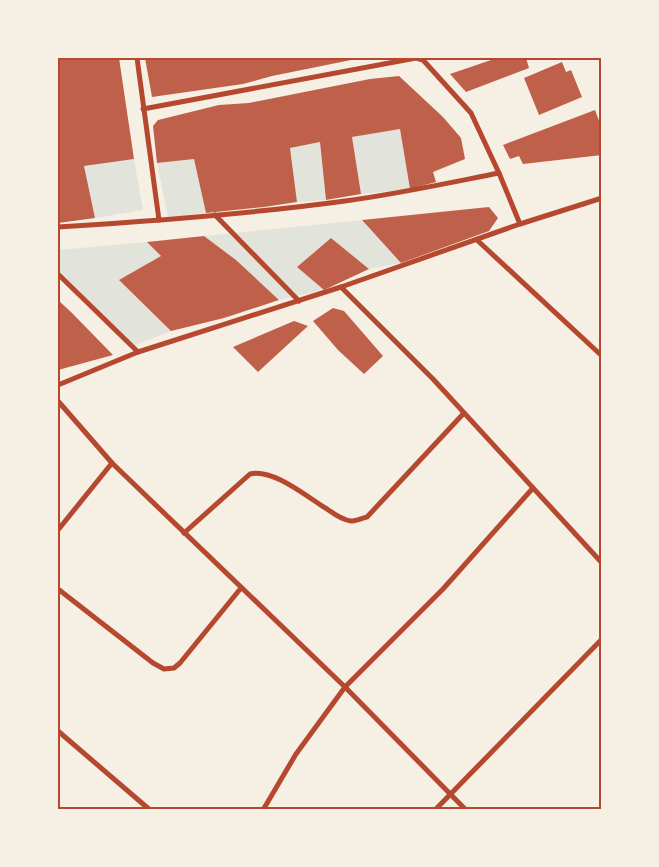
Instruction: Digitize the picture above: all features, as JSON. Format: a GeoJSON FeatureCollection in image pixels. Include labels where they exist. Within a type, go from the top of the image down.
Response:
{"type":"FeatureCollection","features":[{"type":"Feature","properties":{"kind":"street"},"geometry":{"type":"LineString","coordinates":[[137,58],[159,220]]}},
{"type":"Feature","properties":{"kind":"street"},"geometry":{"type":"LineString","coordinates":[[143,109],[416,58],[422,60],[471,113],[520,224]]}},
{"type":"Feature","properties":{"kind":"street"},"geometry":{"type":"LineString","coordinates":[[58,227],[215,215],[348,201],[499,173]]}},
{"type":"Feature","properties":{"kind":"street"},"geometry":{"type":"LineString","coordinates":[[58,384],[138,352],[300,301],[520,224],[602,198]]}},
{"type":"Feature","properties":{"kind":"street"},"geometry":{"type":"LineString","coordinates":[[215,215],[300,301]]}},
{"type":"Feature","properties":{"kind":"street"},"geometry":{"type":"LineString","coordinates":[[477,240],[602,356]]}},
{"type":"Feature","properties":{"kind":"street"},"geometry":{"type":"LineString","coordinates":[[58,274],[138,352]]}},
{"type":"Feature","properties":{"kind":"street"},"geometry":{"type":"LineString","coordinates":[[341,287],[432,379],[602,563]]}},
{"type":"Feature","properties":{"kind":"street"},"geometry":{"type":"LineString","coordinates":[[58,401],[112,463],[345,687],[466,810]]}},
{"type":"Feature","properties":{"kind":"street"},"geometry":{"type":"LineString","coordinates":[[184,533],[250,474],[256,472],[281,481],[341,518],[352,521],[367,517],[464,413]]}},
{"type":"Feature","properties":{"kind":"street"},"geometry":{"type":"LineString","coordinates":[[58,530],[112,463]]}},
{"type":"Feature","properties":{"kind":"street"},"geometry":{"type":"LineString","coordinates":[[263,810],[296,754],[345,687],[442,588],[533,488]]}},
{"type":"Feature","properties":{"kind":"street"},"geometry":{"type":"LineString","coordinates":[[58,589],[153,664],[164,669],[174,668],[180,663],[241,588]]}},
{"type":"Feature","properties":{"kind":"street"},"geometry":{"type":"LineString","coordinates":[[436,810],[602,639]]}},
{"type":"Feature","properties":{"kind":"street"},"geometry":{"type":"LineString","coordinates":[[58,731],[150,810]]}},
{"type":"Feature","properties":{"kind":"shaded area"},"geometry":{"type":"Polygon","coordinates":[[[400,129],[410,189],[361,194],[352,137],[400,129]]]}},
{"type":"Feature","properties":{"kind":"shaded area"},"geometry":{"type":"Polygon","coordinates":[[[320,142],[326,200],[297,202],[290,148],[320,142]]]}},
{"type":"Feature","properties":{"kind":"shaded area"},"geometry":{"type":"Polygon","coordinates":[[[134,159],[143,210],[95,218],[84,166],[134,159]]]}},
{"type":"Feature","properties":{"kind":"shaded area"},"geometry":{"type":"Polygon","coordinates":[[[194,159],[206,213],[168,217],[157,163],[194,159]]]}},
{"type":"Feature","properties":{"kind":"shaded area"},"geometry":{"type":"Polygon","coordinates":[[[362,220],[401,263],[369,269],[331,238],[297,267],[324,290],[279,300],[236,260],[204,236],[362,220]]]}},
{"type":"Feature","properties":{"kind":"shaded area"},"geometry":{"type":"Polygon","coordinates":[[[147,242],[161,256],[120,280],[171,331],[133,346],[58,269],[58,250],[147,242]]]}},
{"type":"Feature","properties":{"kind":"building"},"geometry":{"type":"Polygon","coordinates":[[[119,58],[134,159],[84,166],[95,218],[58,223],[58,59],[119,58]]]}},
{"type":"Feature","properties":{"kind":"building"},"geometry":{"type":"Polygon","coordinates":[[[145,58],[361,58],[272,76],[243,84],[152,97],[145,58]]]}},
{"type":"Feature","properties":{"kind":"building"},"geometry":{"type":"Polygon","coordinates":[[[497,58],[526,58],[529,68],[466,92],[450,74],[497,58]]]}},
{"type":"Feature","properties":{"kind":"building"},"geometry":{"type":"Polygon","coordinates":[[[562,62],[566,72],[571,70],[582,97],[539,115],[524,78],[562,62]]]}},
{"type":"Feature","properties":{"kind":"building"},"geometry":{"type":"Polygon","coordinates":[[[399,76],[443,117],[461,138],[465,159],[433,172],[436,182],[410,189],[400,129],[352,137],[361,194],[326,200],[320,142],[290,148],[297,202],[264,207],[206,213],[194,159],[157,163],[153,126],[158,120],[219,105],[249,103],[370,79],[399,76]]]}},
{"type":"Feature","properties":{"kind":"building"},"geometry":{"type":"Polygon","coordinates":[[[595,110],[602,129],[602,155],[523,164],[519,156],[510,159],[503,145],[595,110]]]}},
{"type":"Feature","properties":{"kind":"building"},"geometry":{"type":"Polygon","coordinates":[[[489,207],[498,218],[489,231],[401,263],[362,220],[489,207]]]}},
{"type":"Feature","properties":{"kind":"building"},"geometry":{"type":"Polygon","coordinates":[[[204,236],[236,260],[279,300],[224,318],[171,331],[119,280],[161,256],[147,242],[204,236]]]}},
{"type":"Feature","properties":{"kind":"building"},"geometry":{"type":"Polygon","coordinates":[[[331,238],[369,269],[324,290],[297,267],[331,238]]]}},
{"type":"Feature","properties":{"kind":"building"},"geometry":{"type":"Polygon","coordinates":[[[58,300],[72,313],[113,355],[58,370],[58,300]]]}},
{"type":"Feature","properties":{"kind":"building"},"geometry":{"type":"Polygon","coordinates":[[[333,308],[344,311],[383,356],[364,374],[338,350],[313,321],[333,308]]]}},
{"type":"Feature","properties":{"kind":"building"},"geometry":{"type":"Polygon","coordinates":[[[294,321],[308,326],[258,372],[233,347],[294,321]]]}}]}
